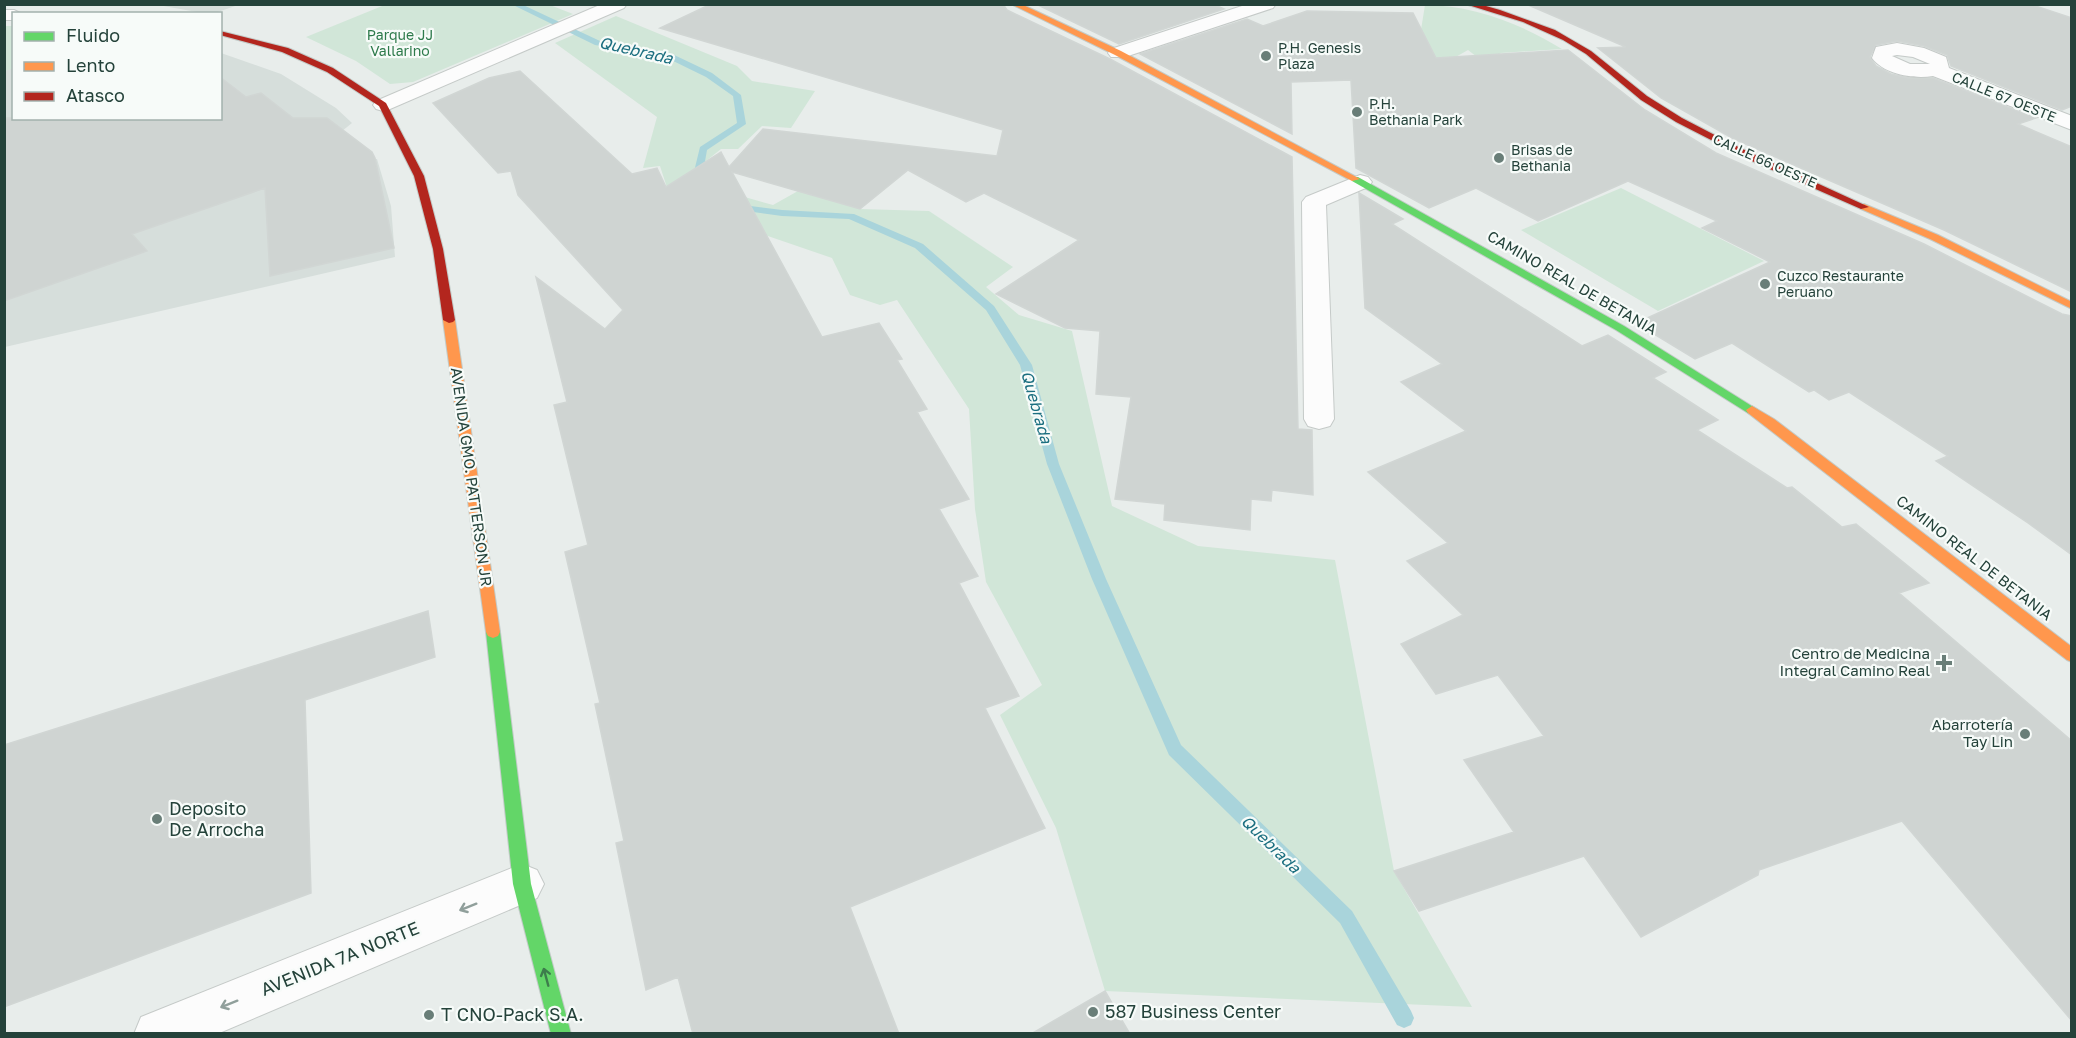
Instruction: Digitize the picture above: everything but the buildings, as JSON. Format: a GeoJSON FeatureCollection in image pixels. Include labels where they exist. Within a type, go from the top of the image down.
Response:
{"type":"FeatureCollection","features":[{"type":"Feature","properties":{"kind":"street"},"geometry":{"type":"LineString","coordinates":[[222,34],[285,51],[321,66],[383,105],[618,4]]}},
{"type":"Feature","properties":{"kind":"street","name":"CAMINO REAL DE BETANIA"},"geometry":{"type":"LineString","coordinates":[[1014,4],[1118,53],[1360,182],[1620,328],[1770,422],[2072,656]]}},
{"type":"Feature","properties":{"kind":"street"},"geometry":{"type":"LineString","coordinates":[[1118,53],[1266,4]]}},
{"type":"Feature","properties":{"kind":"street","name":"CALLE 66 OESTE"},"geometry":{"type":"LineString","coordinates":[[1468,4],[1517,17],[1546,28],[1579,46],[1653,104],[1725,146],[1925,232],[2072,306]]}},
{"type":"Feature","properties":{"kind":"street","name":"CALLE 67 OESTE"},"geometry":{"type":"LineString","coordinates":[[1937,70],[2072,124]]}},
{"type":"Feature","properties":{"kind":"street","name":"AVENIDA GMO. PATTERSON JR"},"geometry":{"type":"LineString","coordinates":[[383,105],[419,176],[438,249],[484,557],[522,884],[561,1034]]}},
{"type":"Feature","properties":{"kind":"street"},"geometry":{"type":"LineString","coordinates":[[1319,420],[1314,202],[1360,182]]}},
{"type":"Feature","properties":{"kind":"street","name":"AVENIDA 7A NORTE"},"geometry":{"type":"LineString","coordinates":[[158,1034],[522,884]]}},
{"type":"Feature","properties":{"kind":"shaded area"},"geometry":{"type":"Polygon","coordinates":[[[238,4],[218,12],[197,12],[158,5],[238,4]]]}},
{"type":"Feature","properties":{"kind":"shaded area"},"geometry":{"type":"Polygon","coordinates":[[[222,53],[281,74],[336,108],[352,123],[331,140],[353,159],[377,159],[391,206],[395,257],[5,347],[4,71],[12,68],[12,120],[222,120],[222,53]]]}},
{"type":"Feature","properties":{"kind":"green space","name":"Parque JJ Vallarino"},"geometry":{"type":"Polygon","coordinates":[[[387,4],[550,5],[573,14],[413,82],[390,84],[356,61],[306,37],[387,4]]]}},
{"type":"Feature","properties":{"kind":"green space"},"geometry":{"type":"Polygon","coordinates":[[[1425,5],[1478,12],[1513,24],[1562,49],[1500,53],[1505,59],[1481,60],[1468,50],[1429,72],[1415,67],[1425,5]]]}},
{"type":"Feature","properties":{"kind":"green space"},"geometry":{"type":"Polygon","coordinates":[[[616,16],[737,66],[752,81],[815,91],[791,128],[762,126],[738,149],[721,149],[706,161],[706,186],[773,205],[798,191],[860,209],[929,211],[1013,267],[986,287],[1019,315],[1072,331],[1112,506],[1198,546],[1335,560],[1394,871],[1472,1007],[1105,991],[1056,828],[1000,715],[1042,685],[986,582],[975,509],[969,409],[897,300],[880,305],[850,295],[832,258],[672,203],[660,166],[643,168],[657,117],[555,43],[616,16]]]}},
{"type":"Feature","properties":{"kind":"green space"},"geometry":{"type":"Polygon","coordinates":[[[5,26],[12,26],[12,69],[5,71],[5,26]]]}},
{"type":"Feature","properties":{"kind":"green space"},"geometry":{"type":"Polygon","coordinates":[[[1621,188],[1764,261],[1658,311],[1521,230],[1621,188]]]}},
{"type":"Feature","properties":{"kind":"waterway","name":"Quebrada"},"geometry":{"type":"LineString","coordinates":[[514,4],[598,43],[667,55],[709,75],[737,95],[742,124],[703,149],[696,184]]}},
{"type":"Feature","properties":{"kind":"waterway","name":"Quebrada"},"geometry":{"type":"LineString","coordinates":[[735,207],[782,213],[851,216],[919,246],[990,308],[1026,365],[1053,464],[1099,579],[1175,750],[1346,917],[1404,1018]]}},
{"type":"Feature","properties":{"kind":"traffic: fast"},"geometry":{"type":"LineString","coordinates":[[1355,179],[1620,328],[1752,410]]}},
{"type":"Feature","properties":{"kind":"traffic: fast"},"geometry":{"type":"LineString","coordinates":[[493,632],[522,884],[561,1034]]}},
{"type":"Feature","properties":{"kind":"traffic: slow"},"geometry":{"type":"LineString","coordinates":[[1014,4],[1118,53],[1355,179]]}},
{"type":"Feature","properties":{"kind":"traffic: slow"},"geometry":{"type":"LineString","coordinates":[[1864,207],[1934,237],[2072,306]]}},
{"type":"Feature","properties":{"kind":"traffic: slow"},"geometry":{"type":"LineString","coordinates":[[449,320],[493,632]]}},
{"type":"Feature","properties":{"kind":"traffic: slow"},"geometry":{"type":"LineString","coordinates":[[1752,410],[2072,656]]}},
{"type":"Feature","properties":{"kind":"traffic: jam"},"geometry":{"type":"LineString","coordinates":[[1468,4],[1525,20],[1566,38],[1589,53],[1644,98],[1679,120],[1757,160],[1864,207]]}},
{"type":"Feature","properties":{"kind":"traffic: jam"},"geometry":{"type":"LineString","coordinates":[[222,34],[285,50],[330,70],[383,105],[419,176],[438,249],[449,320]]}},
{"type":"Feature","properties":{"kind":"place","name":"P.H. Genesis Plaza"},"geometry":{"type":"Point","coordinates":[1266,56]}},
{"type":"Feature","properties":{"kind":"place","name":"P.H. Bethania Park"},"geometry":{"type":"Point","coordinates":[1357,112]}},
{"type":"Feature","properties":{"kind":"place","name":"Brisas de Bethania"},"geometry":{"type":"Point","coordinates":[1499,158]}},
{"type":"Feature","properties":{"kind":"place","name":"Cuzco Restaurante Peruano"},"geometry":{"type":"Point","coordinates":[1765,284]}},
{"type":"Feature","properties":{"kind":"place","name":"Centro de Medicina Integral Camino Real"},"geometry":{"type":"Point","coordinates":[1944,663]}},
{"type":"Feature","properties":{"kind":"place","name":"Abarrotería Tay Lin"},"geometry":{"type":"Point","coordinates":[2025,734]}},
{"type":"Feature","properties":{"kind":"place","name":"Deposito De Arrocha"},"geometry":{"type":"Point","coordinates":[157,819]}},
{"type":"Feature","properties":{"kind":"place","name":"587 Business Center"},"geometry":{"type":"Point","coordinates":[1093,1012]}},
{"type":"Feature","properties":{"kind":"place","name":"T CNO-Pack S.A."},"geometry":{"type":"Point","coordinates":[429,1015]}}]}
